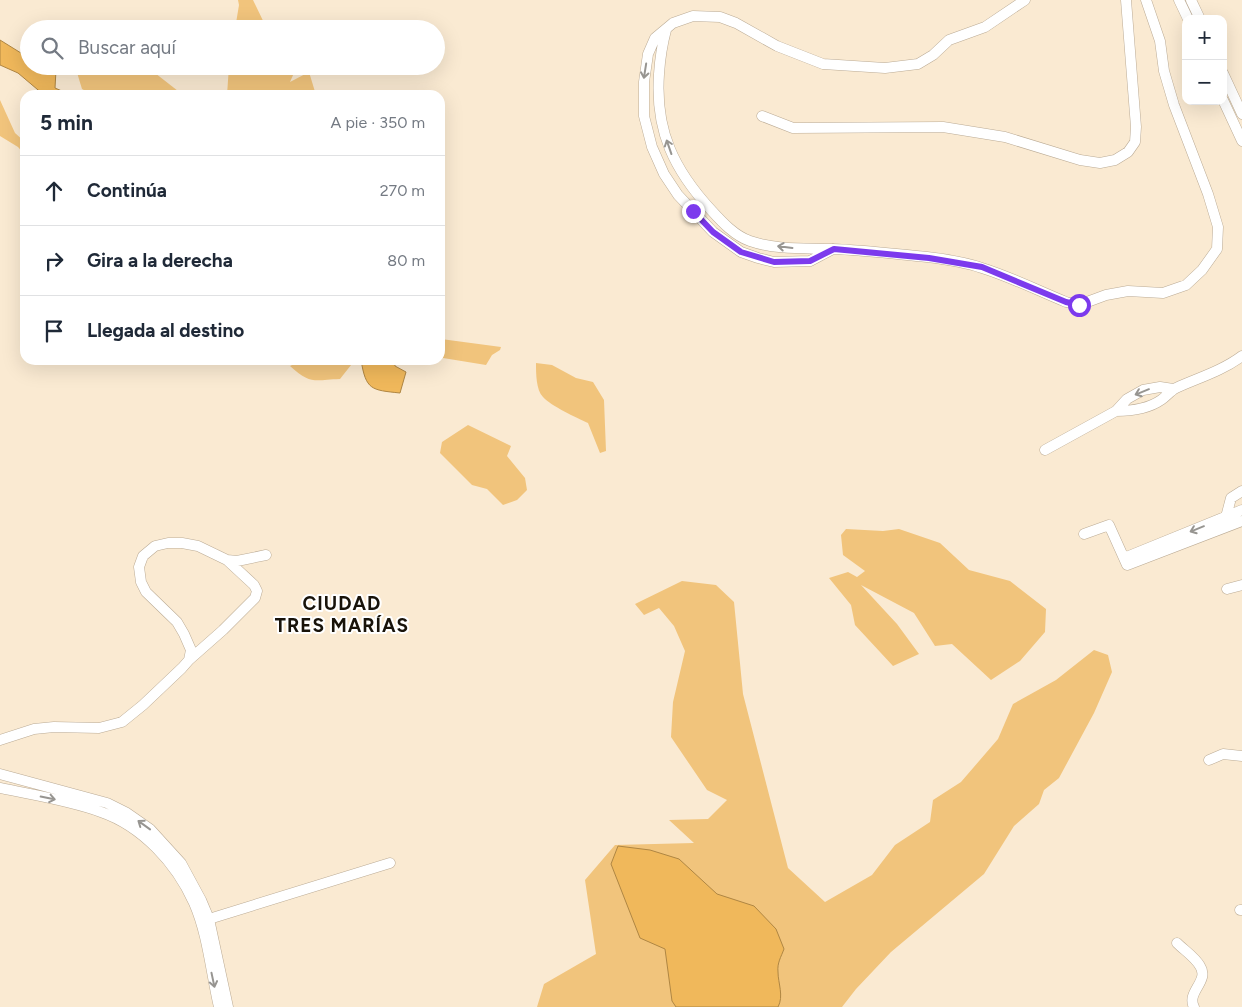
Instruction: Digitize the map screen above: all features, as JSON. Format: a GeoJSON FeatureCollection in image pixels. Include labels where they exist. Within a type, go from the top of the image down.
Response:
{"type":"FeatureCollection","features":[{"type":"Feature","properties":{"kind":"street"},"geometry":{"type":"LineString","coordinates":[[834,249],[810,261],[774,262],[758,258],[741,252],[713,232],[678,195],[664,174],[652,147],[644,116],[644,82],[648,54],[655,38],[673,23],[693,16],[720,17],[736,23],[777,46],[823,64],[885,68],[918,64],[933,55],[949,40],[985,27],[1025,0]]}},
{"type":"Feature","properties":{"kind":"street"},"geometry":{"type":"LineString","coordinates":[[762,116],[793,128],[943,127],[1005,137],[1080,160],[1100,163],[1115,160],[1128,152],[1134,142],[1136,127],[1126,0]]}},
{"type":"Feature","properties":{"kind":"street"},"geometry":{"type":"LineString","coordinates":[[666,30],[661,46],[658,100],[661,124],[672,157],[685,179],[727,227],[748,241],[794,248],[834,249],[929,258],[982,267],[1066,302],[1079,305],[1106,295],[1128,291],[1163,293],[1186,284],[1202,270],[1217,249],[1218,227],[1208,194],[1174,105],[1164,71],[1160,41],[1146,0]]}},
{"type":"Feature","properties":{"kind":"street"},"geometry":{"type":"LineString","coordinates":[[1179,0],[1186,15]]}},
{"type":"Feature","properties":{"kind":"street"},"geometry":{"type":"LineString","coordinates":[[1191,0],[1198,15]]}},
{"type":"Feature","properties":{"kind":"street"},"geometry":{"type":"LineString","coordinates":[[1227,82],[1242,114]]}},
{"type":"Feature","properties":{"kind":"street"},"geometry":{"type":"LineString","coordinates":[[1225,105],[1242,142]]}},
{"type":"Feature","properties":{"kind":"street"},"geometry":{"type":"LineString","coordinates":[[1116,411],[1133,411],[1150,406],[1162,400],[1173,389],[1216,372],[1242,356]]}},
{"type":"Feature","properties":{"kind":"street"},"geometry":{"type":"LineString","coordinates":[[1045,450],[1116,411],[1127,399],[1143,390],[1160,386],[1173,389]]}},
{"type":"Feature","properties":{"kind":"street"},"geometry":{"type":"LineString","coordinates":[[1222,522],[1231,498],[1242,491]]}},
{"type":"Feature","properties":{"kind":"street"},"geometry":{"type":"LineString","coordinates":[[1084,534],[1109,525],[1124,558],[1222,522],[1242,510]]}},
{"type":"Feature","properties":{"kind":"street"},"geometry":{"type":"LineString","coordinates":[[1222,522],[1242,521]]}},
{"type":"Feature","properties":{"kind":"street"},"geometry":{"type":"LineString","coordinates":[[0,740],[34,729],[99,728],[122,722],[143,705],[255,598],[257,591],[254,585],[227,560],[198,546],[168,543],[155,546],[143,556],[139,567],[141,582],[146,592],[177,622],[191,650],[189,660]]}},
{"type":"Feature","properties":{"kind":"street"},"geometry":{"type":"LineString","coordinates":[[227,560],[238,561],[266,555]]}},
{"type":"Feature","properties":{"kind":"street"},"geometry":{"type":"LineString","coordinates":[[1227,589],[1242,585]]}},
{"type":"Feature","properties":{"kind":"street"},"geometry":{"type":"LineString","coordinates":[[1208,760],[1223,754],[1242,756]]}},
{"type":"Feature","properties":{"kind":"street"},"geometry":{"type":"LineString","coordinates":[[0,769],[13,778]]}},
{"type":"Feature","properties":{"kind":"street"},"geometry":{"type":"LineString","coordinates":[[0,774],[107,803],[120,809],[150,829],[201,900],[208,920],[228,1007]]}},
{"type":"Feature","properties":{"kind":"street"},"geometry":{"type":"LineString","coordinates":[[0,788],[62,801],[102,812],[129,825],[176,865],[194,903],[219,1007]]}},
{"type":"Feature","properties":{"kind":"street"},"geometry":{"type":"LineString","coordinates":[[208,920],[390,863]]}},
{"type":"Feature","properties":{"kind":"street"},"geometry":{"type":"LineString","coordinates":[[1177,943],[1200,965],[1203,973],[1202,980],[1193,996],[1192,1003],[1194,1007]]}},
{"type":"Feature","properties":{"kind":"shaded area"},"geometry":{"type":"Polygon","coordinates":[[[238,0],[253,0],[263,20],[236,20],[238,0]]]}},
{"type":"Feature","properties":{"kind":"shaded area"},"geometry":{"type":"Polygon","coordinates":[[[0,40],[20,52],[20,75],[0,65],[0,40]]]}},
{"type":"Feature","properties":{"kind":"shaded area"},"geometry":{"type":"Polygon","coordinates":[[[20,75],[56,75],[55,88],[60,90],[38,90],[20,75]]]}},
{"type":"Feature","properties":{"kind":"shaded area"},"geometry":{"type":"Polygon","coordinates":[[[78,75],[158,75],[177,90],[84,90],[78,75]]]}},
{"type":"Feature","properties":{"kind":"shaded area"},"geometry":{"type":"Polygon","coordinates":[[[228,75],[293,75],[290,82],[303,75],[310,75],[314,90],[227,90],[228,75]]]}},
{"type":"Feature","properties":{"kind":"shaded area"},"geometry":{"type":"Polygon","coordinates":[[[0,100],[15,133],[20,138],[20,149],[0,136],[0,100]]]}},
{"type":"Feature","properties":{"kind":"shaded area"},"geometry":{"type":"Polygon","coordinates":[[[445,340],[501,347],[500,350],[492,355],[486,365],[445,358],[445,340]]]}},
{"type":"Feature","properties":{"kind":"shaded area"},"geometry":{"type":"Polygon","coordinates":[[[536,363],[552,365],[576,378],[593,382],[604,400],[606,451],[600,453],[588,423],[558,408],[543,397],[538,386],[536,363]]]}},
{"type":"Feature","properties":{"kind":"shaded area"},"geometry":{"type":"Polygon","coordinates":[[[351,365],[340,379],[318,380],[308,379],[290,366],[351,365]]]}},
{"type":"Feature","properties":{"kind":"shaded area"},"geometry":{"type":"Polygon","coordinates":[[[362,365],[395,365],[406,372],[400,393],[382,391],[372,387],[368,383],[362,365]]]}},
{"type":"Feature","properties":{"kind":"shaded area"},"geometry":{"type":"Polygon","coordinates":[[[468,425],[511,446],[507,456],[525,478],[527,490],[517,500],[503,505],[487,489],[472,485],[440,453],[442,442],[468,425]]]}},
{"type":"Feature","properties":{"kind":"shaded area"},"geometry":{"type":"Polygon","coordinates":[[[846,529],[883,531],[899,529],[940,543],[969,570],[1010,581],[1046,609],[1045,632],[1020,661],[991,680],[952,644],[935,646],[914,613],[861,585],[897,624],[919,654],[893,666],[855,625],[851,605],[829,578],[848,572],[857,577],[865,571],[843,555],[841,535],[846,529]]]}},
{"type":"Feature","properties":{"kind":"shaded area"},"geometry":{"type":"Polygon","coordinates":[[[682,581],[716,585],[734,602],[743,694],[788,868],[825,902],[872,875],[895,845],[930,822],[933,800],[961,782],[998,739],[1013,704],[1056,680],[1094,650],[1108,655],[1112,672],[1094,713],[1059,778],[1044,790],[1039,804],[1014,826],[984,874],[891,952],[856,989],[842,1007],[537,1007],[544,984],[596,954],[585,880],[615,845],[694,843],[669,820],[708,819],[727,800],[707,790],[671,737],[673,702],[685,651],[674,626],[659,608],[644,615],[635,604],[682,581]]]}},
{"type":"Feature","properties":{"kind":"shaded area"},"geometry":{"type":"Polygon","coordinates":[[[618,846],[650,850],[679,859],[717,894],[754,906],[776,929],[784,949],[778,966],[781,994],[778,1007],[676,1007],[672,1001],[665,949],[640,938],[611,864],[618,846]]]}},
{"type":"Feature","properties":{"kind":"district","name":"CIUDAD TRES MARÍAS"},"geometry":{"type":"Point","coordinates":[342,614]}},
{"type":"Feature","properties":{"kind":"route"},"geometry":{"type":"LineString","coordinates":[[693,211],[713,232],[741,252],[774,262],[810,261],[834,249],[929,258],[982,267],[1066,302],[1079,305]]}}]}
